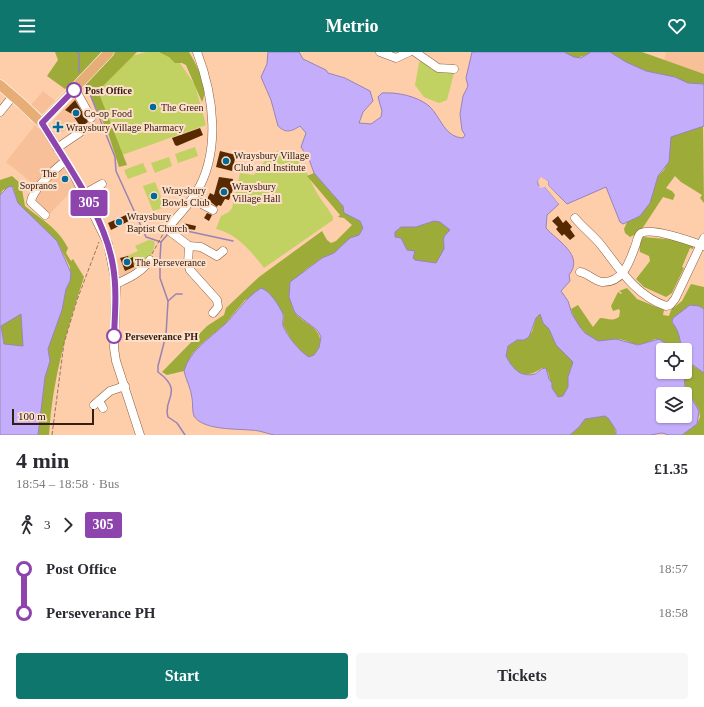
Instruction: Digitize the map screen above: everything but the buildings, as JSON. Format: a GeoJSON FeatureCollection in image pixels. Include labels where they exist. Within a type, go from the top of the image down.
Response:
{"type":"FeatureCollection","features":[{"type":"Feature","properties":{"kind":"main road"},"geometry":{"type":"LineString","coordinates":[[0,86],[42,123],[109,52]]}},
{"type":"Feature","properties":{"kind":"street"},"geometry":{"type":"LineString","coordinates":[[198,52],[209,92],[212,129],[210,161],[192,199],[167,229],[189,246],[200,247],[214,256],[220,255],[223,251]]}},
{"type":"Feature","properties":{"kind":"street"},"geometry":{"type":"LineString","coordinates":[[380,52],[396,58],[409,52]]}},
{"type":"Feature","properties":{"kind":"street"},"geometry":{"type":"LineString","coordinates":[[415,52],[433,66],[438,68],[450,67]]}},
{"type":"Feature","properties":{"kind":"street"},"geometry":{"type":"LineString","coordinates":[[74,88],[91,118]]}},
{"type":"Feature","properties":{"kind":"street"},"geometry":{"type":"LineString","coordinates":[[0,112],[13,96]]}},
{"type":"Feature","properties":{"kind":"street"},"geometry":{"type":"LineString","coordinates":[[42,123],[84,194],[110,251],[116,284],[114,348],[116,361],[140,435]]}},
{"type":"Feature","properties":{"kind":"street"},"geometry":{"type":"LineString","coordinates":[[57,148],[82,131]]}},
{"type":"Feature","properties":{"kind":"street"},"geometry":{"type":"LineString","coordinates":[[46,215],[31,202],[32,197],[49,175],[65,161]]}},
{"type":"Feature","properties":{"kind":"street"},"geometry":{"type":"LineString","coordinates":[[84,194],[102,184]]}},
{"type":"Feature","properties":{"kind":"street"},"geometry":{"type":"LineString","coordinates":[[192,199],[213,210]]}},
{"type":"Feature","properties":{"kind":"street"},"geometry":{"type":"LineString","coordinates":[[575,218],[599,243],[623,273],[639,290],[660,305],[670,305],[703,243],[678,236],[641,233],[623,273],[608,281],[600,282],[588,274],[580,272]]}},
{"type":"Feature","properties":{"kind":"street"},"geometry":{"type":"LineString","coordinates":[[189,246],[188,264],[190,270],[217,300],[218,307],[213,313]]}},
{"type":"Feature","properties":{"kind":"street"},"geometry":{"type":"LineString","coordinates":[[116,284],[145,268],[150,260]]}},
{"type":"Feature","properties":{"kind":"street"},"geometry":{"type":"LineString","coordinates":[[99,405],[110,391],[124,386]]}},
{"type":"Feature","properties":{"kind":"path"},"geometry":{"type":"LineString","coordinates":[[150,260],[157,244],[167,229]]}},
{"type":"Feature","properties":{"kind":"path"},"geometry":{"type":"LineString","coordinates":[[52,435],[64,343],[76,300],[102,232]]}},
{"type":"Feature","properties":{"kind":"shaded area"},"geometry":{"type":"Polygon","coordinates":[[[268,52],[299,52],[303,59],[326,70],[328,73],[345,78],[370,91],[373,101],[363,112],[359,123],[371,124],[381,117],[382,111],[378,97],[382,93],[394,93],[413,97],[429,106],[443,126],[451,134],[463,138],[465,135],[462,130],[460,114],[463,96],[468,86],[466,78],[472,52],[564,52],[574,57],[581,58],[591,52],[610,52],[626,62],[646,71],[675,77],[688,83],[704,84],[704,126],[671,137],[669,162],[658,176],[650,203],[640,216],[623,224],[620,222],[606,187],[567,204],[548,185],[548,181],[541,178],[538,180],[538,185],[545,187],[559,204],[547,215],[546,228],[567,248],[574,261],[573,268],[569,275],[570,281],[561,291],[568,301],[572,314],[580,327],[585,333],[598,341],[616,339],[638,345],[659,339],[665,343],[656,343],[656,379],[684,379],[685,387],[656,387],[656,423],[692,423],[692,399],[699,411],[697,424],[682,435],[669,435],[662,433],[650,435],[616,435],[616,430],[605,416],[585,419],[570,435],[274,435],[252,430],[215,427],[206,425],[199,421],[193,414],[191,394],[184,371],[195,351],[229,320],[250,296],[261,288],[271,295],[279,307],[283,314],[283,326],[294,343],[309,357],[314,355],[319,348],[321,337],[318,331],[295,313],[289,297],[290,282],[322,258],[334,253],[350,238],[359,235],[363,228],[360,221],[344,213],[343,206],[314,173],[309,159],[301,147],[306,133],[300,126],[286,131],[278,126],[271,100],[261,77],[267,64],[268,52]],[[434,221],[416,227],[401,227],[395,232],[395,237],[401,238],[407,250],[415,251],[413,258],[415,260],[436,263],[444,249],[445,235],[450,230],[440,222],[434,221]],[[540,314],[536,318],[529,337],[524,340],[517,340],[508,346],[506,356],[514,368],[520,373],[529,375],[535,374],[541,369],[546,368],[549,379],[552,383],[552,388],[558,397],[563,396],[568,387],[568,377],[573,362],[556,345],[549,329],[543,323],[540,314]]]}},
{"type":"Feature","properties":{"kind":"shaded area"},"geometry":{"type":"Polygon","coordinates":[[[666,52],[704,52],[704,74],[664,61],[666,52]]]}},
{"type":"Feature","properties":{"kind":"shaded area"},"geometry":{"type":"Polygon","coordinates":[[[80,89],[101,125],[91,130],[88,123],[81,127],[78,124],[58,134],[53,125],[54,120],[80,89]]]}},
{"type":"Feature","properties":{"kind":"shaded area"},"geometry":{"type":"Polygon","coordinates":[[[43,91],[57,102],[45,116],[31,105],[43,91]]]}},
{"type":"Feature","properties":{"kind":"shaded area"},"geometry":{"type":"Polygon","coordinates":[[[35,125],[43,132],[76,186],[45,219],[26,203],[36,186],[6,162],[35,125]]]}},
{"type":"Feature","properties":{"kind":"shaded area"},"geometry":{"type":"Polygon","coordinates":[[[12,186],[18,203],[57,241],[71,273],[62,310],[48,349],[50,361],[45,377],[38,435],[0,435],[0,195],[8,187],[12,186]],[[21,314],[1,326],[4,344],[23,346],[21,314]]]}},
{"type":"Feature","properties":{"kind":"shaded area"},"geometry":{"type":"Polygon","coordinates":[[[149,240],[155,242],[155,244],[148,262],[127,276],[120,277],[117,259],[138,251],[135,246],[149,240]]]}},
{"type":"Feature","properties":{"kind":"shaded area"},"geometry":{"type":"Polygon","coordinates":[[[690,305],[699,306],[704,309],[704,373],[692,364],[692,343],[681,343],[678,333],[672,322],[673,318],[690,305]]]}},
{"type":"Feature","properties":{"kind":"green space"},"geometry":{"type":"Polygon","coordinates":[[[55,52],[137,52],[98,91],[127,165],[119,167],[108,133],[90,95],[76,82],[65,89],[47,76],[58,60],[55,52]]]}},
{"type":"Feature","properties":{"kind":"green space","name":"The Green"},"geometry":{"type":"Polygon","coordinates":[[[146,52],[160,52],[175,56],[195,85],[206,125],[122,155],[97,90],[132,56],[146,52]]]}},
{"type":"Feature","properties":{"kind":"green space"},"geometry":{"type":"Polygon","coordinates":[[[159,52],[189,52],[198,69],[203,83],[204,96],[202,102],[186,65],[182,63],[175,63],[169,57],[159,52]]]}},
{"type":"Feature","properties":{"kind":"green space"},"geometry":{"type":"Polygon","coordinates":[[[564,52],[591,52],[584,56],[574,57],[567,55],[564,52]]]}},
{"type":"Feature","properties":{"kind":"green space"},"geometry":{"type":"Polygon","coordinates":[[[610,52],[642,52],[704,74],[704,84],[688,83],[675,77],[646,71],[626,62],[610,52]]]}},
{"type":"Feature","properties":{"kind":"green space"},"geometry":{"type":"Polygon","coordinates":[[[421,60],[432,70],[454,73],[447,100],[439,103],[424,97],[415,85],[419,63],[421,60]]]}},
{"type":"Feature","properties":{"kind":"green space"},"geometry":{"type":"Polygon","coordinates":[[[703,126],[704,203],[700,198],[702,195],[681,182],[675,176],[666,188],[672,191],[675,195],[673,200],[663,197],[640,232],[630,237],[625,233],[624,229],[627,222],[640,216],[650,203],[658,176],[664,170],[670,157],[670,137],[703,126]]]}},
{"type":"Feature","properties":{"kind":"green space"},"geometry":{"type":"Polygon","coordinates":[[[195,147],[198,156],[178,163],[175,154],[195,147]]]}},
{"type":"Feature","properties":{"kind":"green space"},"geometry":{"type":"Polygon","coordinates":[[[279,150],[287,153],[299,161],[333,217],[333,220],[264,268],[249,250],[237,239],[223,231],[216,229],[221,216],[229,212],[232,208],[240,173],[254,175],[267,158],[279,150]]]}},
{"type":"Feature","properties":{"kind":"green space"},"geometry":{"type":"Polygon","coordinates":[[[169,157],[172,166],[155,173],[151,163],[169,157]]]}},
{"type":"Feature","properties":{"kind":"green space"},"geometry":{"type":"Polygon","coordinates":[[[143,163],[147,172],[128,179],[124,170],[143,163]]]}},
{"type":"Feature","properties":{"kind":"green space"},"geometry":{"type":"Polygon","coordinates":[[[314,173],[343,206],[344,212],[360,221],[363,228],[359,235],[350,238],[334,253],[322,258],[305,270],[290,300],[296,314],[318,332],[320,342],[316,353],[309,357],[304,354],[292,341],[283,325],[284,315],[269,293],[245,300],[225,324],[200,345],[192,354],[184,371],[167,375],[162,372],[207,326],[224,315],[226,308],[259,277],[322,231],[327,240],[331,243],[336,241],[352,225],[344,218],[338,217],[340,215],[307,176],[314,173]]]}},
{"type":"Feature","properties":{"kind":"green space"},"geometry":{"type":"Polygon","coordinates":[[[12,176],[21,184],[25,206],[54,229],[64,241],[68,248],[66,253],[71,261],[73,259],[84,277],[61,355],[53,395],[49,435],[38,435],[45,377],[50,361],[48,349],[62,310],[66,289],[70,281],[70,267],[57,241],[18,203],[13,187],[3,190],[0,195],[0,180],[12,176]]]}},
{"type":"Feature","properties":{"kind":"green space","name":"Wraysbury Bowls Club"},"geometry":{"type":"Polygon","coordinates":[[[155,182],[165,207],[153,211],[143,186],[155,182]]]}},
{"type":"Feature","properties":{"kind":"green space"},"geometry":{"type":"Polygon","coordinates":[[[434,221],[440,222],[451,230],[444,238],[444,249],[437,263],[415,260],[412,258],[415,253],[407,250],[401,238],[395,237],[395,232],[401,227],[416,227],[434,221]]]}},
{"type":"Feature","properties":{"kind":"green space"},"geometry":{"type":"Polygon","coordinates":[[[643,237],[678,240],[694,245],[693,249],[690,248],[682,267],[684,268],[672,293],[666,297],[644,287],[636,279],[650,261],[649,256],[640,252],[639,245],[643,237]]]}},
{"type":"Feature","properties":{"kind":"green space"},"geometry":{"type":"Polygon","coordinates":[[[149,240],[154,241],[151,254],[146,260],[134,267],[133,258],[129,259],[128,256],[138,251],[135,246],[149,240]]]}},
{"type":"Feature","properties":{"kind":"green space"},"geometry":{"type":"Polygon","coordinates":[[[691,284],[704,287],[704,309],[702,307],[690,305],[673,318],[672,322],[678,333],[681,343],[664,343],[655,339],[642,344],[634,344],[617,339],[605,341],[596,340],[591,338],[582,330],[571,309],[578,305],[593,327],[600,318],[612,320],[619,317],[619,309],[613,311],[611,306],[618,292],[621,294],[622,293],[619,291],[627,288],[637,299],[664,310],[663,315],[669,316],[671,310],[682,301],[691,284]]]}},
{"type":"Feature","properties":{"kind":"green space"},"geometry":{"type":"Polygon","coordinates":[[[21,314],[23,346],[4,344],[1,326],[21,314]]]}},
{"type":"Feature","properties":{"kind":"green space"},"geometry":{"type":"Polygon","coordinates":[[[539,314],[549,329],[556,345],[573,362],[568,377],[568,387],[563,396],[558,397],[552,388],[548,372],[542,368],[530,374],[521,373],[513,366],[506,356],[508,346],[517,340],[524,340],[532,332],[536,318],[539,314]]]}},
{"type":"Feature","properties":{"kind":"green space"},"geometry":{"type":"Polygon","coordinates":[[[692,365],[704,373],[704,435],[682,435],[697,424],[700,417],[699,410],[692,398],[692,387],[686,387],[684,379],[692,379],[692,365]]]}},
{"type":"Feature","properties":{"kind":"green space"},"geometry":{"type":"Polygon","coordinates":[[[605,416],[613,424],[616,435],[570,435],[585,419],[605,416]]]}},
{"type":"Feature","properties":{"kind":"pier"},"geometry":{"type":"Polygon","coordinates":[[[541,177],[548,181],[548,185],[562,200],[561,202],[551,191],[560,202],[559,204],[545,187],[540,188],[538,180],[541,177]]]}},
{"type":"Feature","properties":{"kind":"waterway"},"geometry":{"type":"LineString","coordinates":[[77,52],[79,54],[79,72]]}},
{"type":"Feature","properties":{"kind":"waterway"},"geometry":{"type":"LineString","coordinates":[[86,84],[115,157],[116,171],[146,237],[161,242]]}},
{"type":"Feature","properties":{"kind":"waterway"},"geometry":{"type":"LineString","coordinates":[[173,228],[233,241]]}},
{"type":"Feature","properties":{"kind":"waterway"},"geometry":{"type":"LineString","coordinates":[[168,234],[161,242],[160,278],[168,301],[166,335],[158,366],[158,372],[170,385],[171,395],[167,411],[168,417],[177,423],[185,435]]}},
{"type":"Feature","properties":{"kind":"waterway"},"geometry":{"type":"LineString","coordinates":[[168,301],[176,294],[182,294]]}},
{"type":"Feature","properties":{"kind":"bus line","name":"305"},"geometry":{"type":"LineString","coordinates":[[74,90],[42,123],[73,173],[93,210],[108,244],[116,284],[114,336]]}},
{"type":"Feature","properties":{"kind":"place","name":"Post Office"},"geometry":{"type":"Point","coordinates":[74,90]}},
{"type":"Feature","properties":{"kind":"place","name":"The Green"},"geometry":{"type":"Point","coordinates":[153,107]}},
{"type":"Feature","properties":{"kind":"place","name":"Co-op Food"},"geometry":{"type":"Point","coordinates":[76,113]}},
{"type":"Feature","properties":{"kind":"place","name":"Wraysbury Village Pharmacy"},"geometry":{"type":"Point","coordinates":[58,127]}},
{"type":"Feature","properties":{"kind":"place","name":"Wraysbury Village Club and Institute"},"geometry":{"type":"Point","coordinates":[226,161]}},
{"type":"Feature","properties":{"kind":"place","name":"The Sopranos"},"geometry":{"type":"Point","coordinates":[65,179]}},
{"type":"Feature","properties":{"kind":"place","name":"Wraysbury Village Hall"},"geometry":{"type":"Point","coordinates":[224,192]}},
{"type":"Feature","properties":{"kind":"place","name":"Wraysbury Bowls Club"},"geometry":{"type":"Point","coordinates":[154,196]}},
{"type":"Feature","properties":{"kind":"place","name":"Wraysbury Baptist Church"},"geometry":{"type":"Point","coordinates":[119,222]}},
{"type":"Feature","properties":{"kind":"place","name":"The Perseverance"},"geometry":{"type":"Point","coordinates":[127,262]}},
{"type":"Feature","properties":{"kind":"place","name":"Perseverance PH"},"geometry":{"type":"Point","coordinates":[114,336]}}]}
